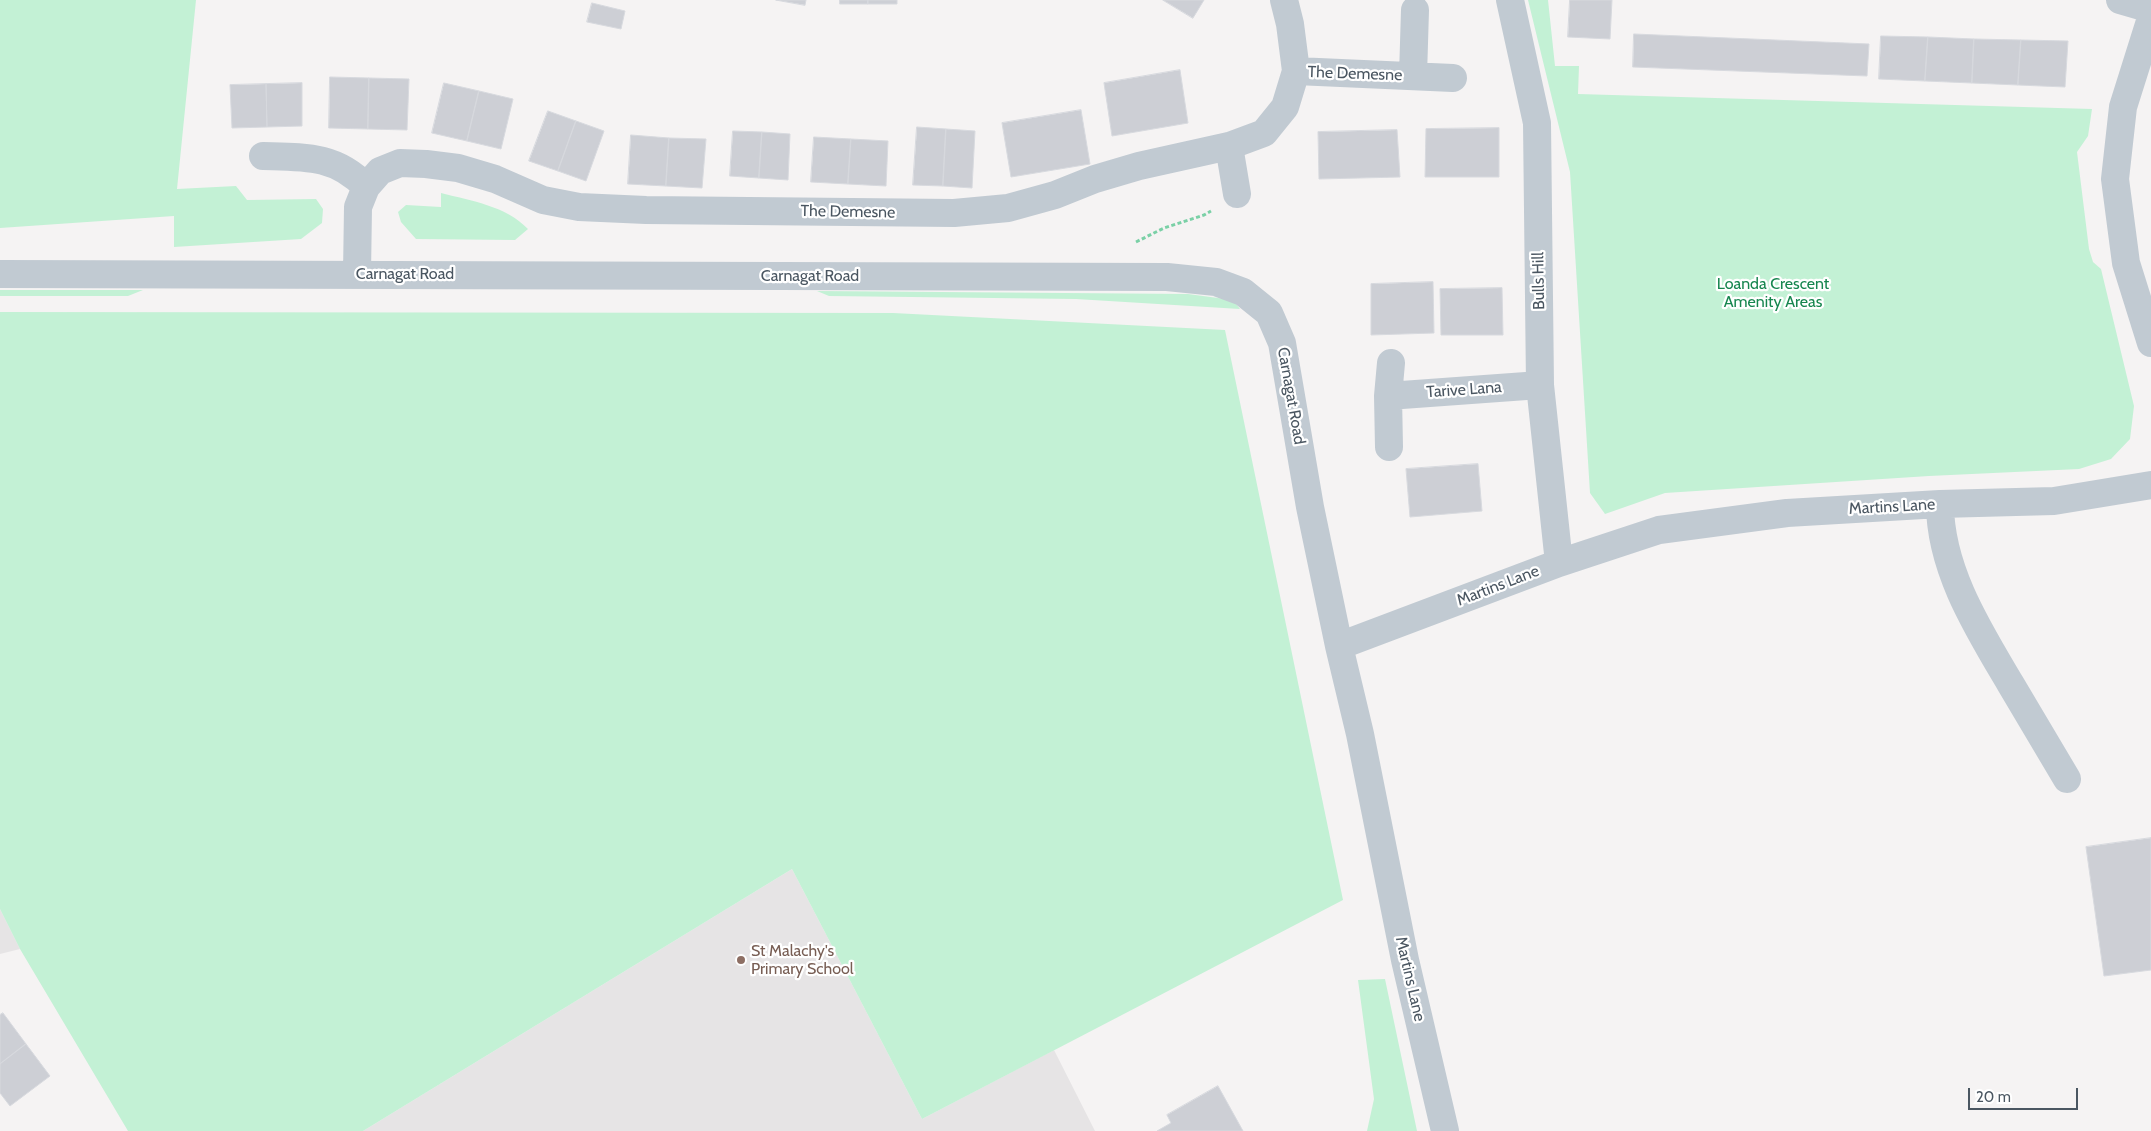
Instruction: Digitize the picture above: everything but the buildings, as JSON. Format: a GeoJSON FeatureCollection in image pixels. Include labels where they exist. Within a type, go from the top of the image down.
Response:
{"type":"FeatureCollection","features":[{"type":"Feature","properties":{"kind":"street","name":"The Demesne"},"geometry":{"type":"LineString","coordinates":[[357,274],[358,208],[366,187],[380,171],[400,163],[458,168],[495,179],[543,200],[578,207],[646,210],[954,213],[1008,208],[1055,196],[1095,179],[1229,146],[1264,133],[1285,107],[1296,72],[1290,24],[1284,0]]}},
{"type":"Feature","properties":{"kind":"street","name":"Bulls Hill"},"geometry":{"type":"LineString","coordinates":[[1510,0],[1537,123],[1540,385],[1559,563]]}},
{"type":"Feature","properties":{"kind":"street"},"geometry":{"type":"LineString","coordinates":[[2120,0],[2151,10]]}},
{"type":"Feature","properties":{"kind":"street","name":"The Demesne"},"geometry":{"type":"LineString","coordinates":[[1413,76],[1414,10]]}},
{"type":"Feature","properties":{"kind":"street"},"geometry":{"type":"LineString","coordinates":[[2151,18],[2123,108],[2115,179],[2126,262],[2151,343]]}},
{"type":"Feature","properties":{"kind":"street","name":"The Demesne"},"geometry":{"type":"LineString","coordinates":[[1296,72],[1453,78]]}},
{"type":"Feature","properties":{"kind":"street"},"geometry":{"type":"LineString","coordinates":[[1229,146],[1237,194]]}},
{"type":"Feature","properties":{"kind":"street"},"geometry":{"type":"LineString","coordinates":[[264,156],[307,158],[334,163],[354,175],[366,187]]}},
{"type":"Feature","properties":{"kind":"street","name":"Carnagat Road"},"geometry":{"type":"LineString","coordinates":[[0,274],[1167,277],[1216,282],[1243,292],[1269,313],[1282,343],[1310,507],[1339,646]]}},
{"type":"Feature","properties":{"kind":"street"},"geometry":{"type":"LineString","coordinates":[[1389,447],[1388,396],[1391,363]]}},
{"type":"Feature","properties":{"kind":"street","name":"Tarive Lana"},"geometry":{"type":"LineString","coordinates":[[1388,396],[1540,385]]}},
{"type":"Feature","properties":{"kind":"street","name":"Martins Lane"},"geometry":{"type":"LineString","coordinates":[[1445,1131],[1405,960],[1360,734],[1339,646],[1559,563],[1659,530],[1787,513],[1940,504],[2054,501],[2151,484]]}},
{"type":"Feature","properties":{"kind":"street"},"geometry":{"type":"LineString","coordinates":[[1940,504],[1940,522],[1951,571],[1986,642],[2067,779]]}},
{"type":"Feature","properties":{"kind":"path"},"geometry":{"type":"LineString","coordinates":[[1117,277],[1125,252],[1137,242],[1164,228],[1204,215],[1237,194]]}},
{"type":"Feature","properties":{"kind":"shaded area","name":"St Malachy's Primary School"},"geometry":{"type":"Polygon","coordinates":[[[792,869],[922,1119],[1054,1050],[1095,1131],[363,1131],[792,869]]]}},
{"type":"Feature","properties":{"kind":"shaded area"},"geometry":{"type":"Polygon","coordinates":[[[0,909],[20,949],[0,954],[0,909]]]}},
{"type":"Feature","properties":{"kind":"green space"},"geometry":{"type":"Polygon","coordinates":[[[0,0],[196,0],[177,189],[236,186],[247,200],[316,199],[323,209],[322,223],[301,239],[174,247],[174,216],[0,228],[0,0]]]}},
{"type":"Feature","properties":{"kind":"green space","name":"Loanda Crescent Amenity Areas"},"geometry":{"type":"Polygon","coordinates":[[[1528,0],[1548,0],[1555,66],[1579,66],[1578,94],[2092,109],[2088,136],[2077,152],[2089,249],[2093,262],[2101,269],[2134,406],[2130,439],[2111,459],[2079,469],[1929,476],[1665,493],[1605,514],[1590,493],[1570,172],[1528,0]]]}},
{"type":"Feature","properties":{"kind":"green space"},"geometry":{"type":"Polygon","coordinates":[[[441,193],[488,205],[519,221],[528,229],[515,240],[416,239],[401,222],[398,212],[406,205],[441,207],[441,193]]]}},
{"type":"Feature","properties":{"kind":"green space"},"geometry":{"type":"Polygon","coordinates":[[[0,290],[143,290],[128,296],[0,296],[0,290]]]}},
{"type":"Feature","properties":{"kind":"green space"},"geometry":{"type":"Polygon","coordinates":[[[817,291],[1188,294],[1233,300],[1240,309],[1076,299],[829,296],[817,291]]]}},
{"type":"Feature","properties":{"kind":"green space"},"geometry":{"type":"Polygon","coordinates":[[[0,312],[893,313],[1225,330],[1343,900],[922,1119],[792,869],[363,1131],[128,1131],[20,949],[0,909],[0,312]]]}},
{"type":"Feature","properties":{"kind":"green space"},"geometry":{"type":"Polygon","coordinates":[[[1385,979],[1417,1131],[1367,1131],[1374,1099],[1358,980],[1385,979]]]}},
{"type":"Feature","properties":{"kind":"place","name":"St Malachy's Primary School"},"geometry":{"type":"Point","coordinates":[741,960]}}]}
